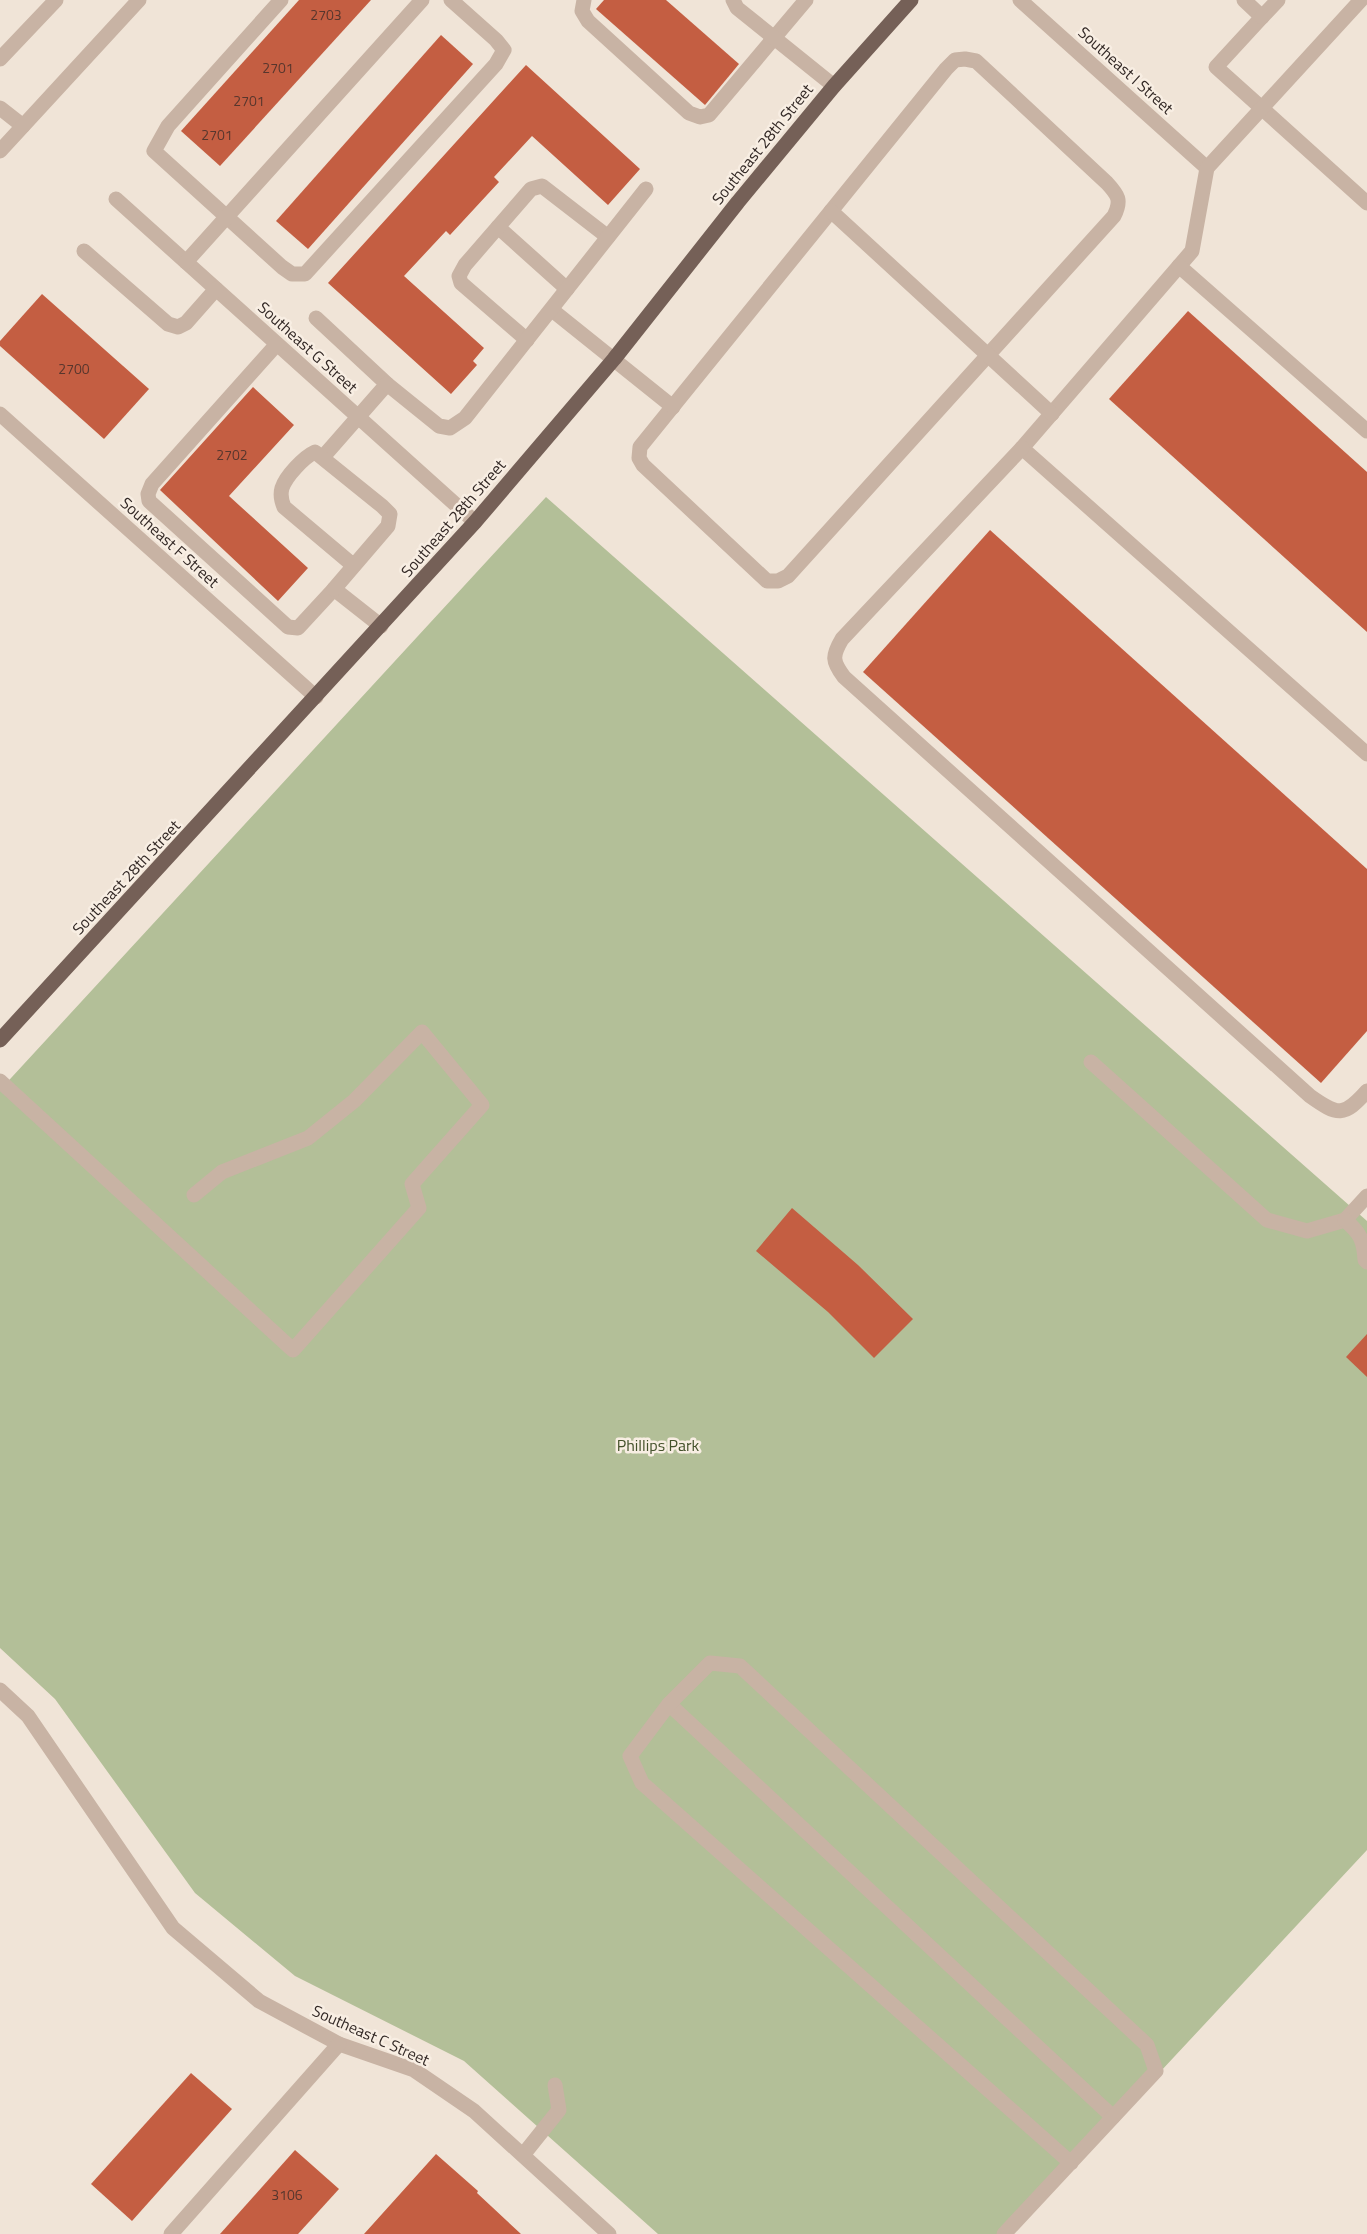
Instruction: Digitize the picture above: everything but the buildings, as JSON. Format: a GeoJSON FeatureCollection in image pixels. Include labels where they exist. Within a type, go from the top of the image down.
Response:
{"type":"FeatureCollection","features":[{"type":"Feature","properties":{"kind":"main road","name":"Southeast 28th Street"},"geometry":{"type":"LineString","coordinates":[[0,1040],[475,522],[614,359],[738,202],[834,86],[911,0]]}},
{"type":"Feature","properties":{"kind":"street"},"geometry":{"type":"LineString","coordinates":[[0,59],[56,0]]}},
{"type":"Feature","properties":{"kind":"street"},"geometry":{"type":"LineString","coordinates":[[0,151],[140,0]]}},
{"type":"Feature","properties":{"kind":"street"},"geometry":{"type":"LineString","coordinates":[[281,0],[168,126],[154,151],[292,274],[305,274],[496,64],[504,50],[451,0]]}},
{"type":"Feature","properties":{"kind":"street"},"geometry":{"type":"LineString","coordinates":[[186,262],[422,0]]}},
{"type":"Feature","properties":{"kind":"street"},"geometry":{"type":"LineString","coordinates":[[584,0],[582,11],[588,21],[688,113],[700,117],[709,115],[806,0]]}},
{"type":"Feature","properties":{"kind":"street"},"geometry":{"type":"LineString","coordinates":[[733,0],[737,8],[834,86]]}},
{"type":"Feature","properties":{"kind":"street","name":"Southeast I Street"},"geometry":{"type":"LineString","coordinates":[[1020,0],[1207,168]]}},
{"type":"Feature","properties":{"kind":"street"},"geometry":{"type":"LineString","coordinates":[[1244,0],[1262,18]]}},
{"type":"Feature","properties":{"kind":"street"},"geometry":{"type":"LineString","coordinates":[[1278,0],[1216,67],[1367,203]]}},
{"type":"Feature","properties":{"kind":"street"},"geometry":{"type":"LineString","coordinates":[[1360,0],[1207,168],[1192,251],[1022,448],[842,639],[835,652],[835,664],[844,677],[1310,1096],[1331,1110],[1341,1111],[1351,1108],[1367,1091]]}},
{"type":"Feature","properties":{"kind":"street"},"geometry":{"type":"LineString","coordinates":[[955,60],[976,61],[1107,183],[1117,194],[1119,206],[1114,216],[788,576],[778,581],[767,581],[643,465],[639,458],[640,447],[831,211],[955,60]]}},
{"type":"Feature","properties":{"kind":"street"},"geometry":{"type":"LineString","coordinates":[[0,108],[23,126]]}},
{"type":"Feature","properties":{"kind":"street"},"geometry":{"type":"LineString","coordinates":[[527,340],[461,283],[459,276],[465,265],[531,189],[542,186],[608,237]]}},
{"type":"Feature","properties":{"kind":"street"},"geometry":{"type":"LineString","coordinates":[[316,318],[387,384],[439,426],[450,428],[465,418],[646,189]]}},
{"type":"Feature","properties":{"kind":"street","name":"Southeast G Street"},"geometry":{"type":"LineString","coordinates":[[116,199],[475,522]]}},
{"type":"Feature","properties":{"kind":"street"},"geometry":{"type":"LineString","coordinates":[[831,211],[1052,414]]}},
{"type":"Feature","properties":{"kind":"street"},"geometry":{"type":"LineString","coordinates":[[498,227],[567,289]]}},
{"type":"Feature","properties":{"kind":"street"},"geometry":{"type":"LineString","coordinates":[[84,251],[168,324],[178,327],[186,323],[216,289]]}},
{"type":"Feature","properties":{"kind":"street"},"geometry":{"type":"LineString","coordinates":[[1179,266],[1367,431]]}},
{"type":"Feature","properties":{"kind":"street"},"geometry":{"type":"LineString","coordinates":[[552,310],[673,407]]}},
{"type":"Feature","properties":{"kind":"street"},"geometry":{"type":"LineString","coordinates":[[277,344],[152,484],[148,494],[149,501],[288,627],[298,628],[334,589],[354,566],[388,526],[390,514],[315,452],[306,456],[283,486],[280,497],[284,507],[354,566]]}},
{"type":"Feature","properties":{"kind":"street"},"geometry":{"type":"LineString","coordinates":[[323,458],[387,384]]}},
{"type":"Feature","properties":{"kind":"street","name":"Southeast F Street"},"geometry":{"type":"LineString","coordinates":[[0,414],[315,697]]}},
{"type":"Feature","properties":{"kind":"street"},"geometry":{"type":"LineString","coordinates":[[1022,448],[1367,754]]}},
{"type":"Feature","properties":{"kind":"street"},"geometry":{"type":"LineString","coordinates":[[334,589],[381,626]]}},
{"type":"Feature","properties":{"kind":"street"},"geometry":{"type":"LineString","coordinates":[[0,1081],[293,1350],[419,1208],[412,1184],[482,1105],[422,1032],[354,1101],[308,1138],[222,1172],[194,1195]]}},
{"type":"Feature","properties":{"kind":"street"},"geometry":{"type":"LineString","coordinates":[[1091,1062],[1267,1220],[1307,1231],[1345,1220],[1367,1196]]}},
{"type":"Feature","properties":{"kind":"street"},"geometry":{"type":"LineString","coordinates":[[1345,1220],[1357,1230],[1364,1244],[1367,1262]]}},
{"type":"Feature","properties":{"kind":"street"},"geometry":{"type":"LineString","coordinates":[[1004,2234],[1071,2163],[1156,2071],[1147,2045],[740,1666],[710,1663],[669,1704],[630,1756],[642,1783],[1071,2163]]}},
{"type":"Feature","properties":{"kind":"street","name":"Southeast C Street"},"geometry":{"type":"LineString","coordinates":[[0,1690],[28,1716],[173,1928],[259,2001],[339,2044],[414,2070],[474,2111],[609,2234]]}},
{"type":"Feature","properties":{"kind":"street"},"geometry":{"type":"LineString","coordinates":[[669,1704],[1113,2117]]}},
{"type":"Feature","properties":{"kind":"street"},"geometry":{"type":"LineString","coordinates":[[171,2234],[339,2044]]}},
{"type":"Feature","properties":{"kind":"street"},"geometry":{"type":"LineString","coordinates":[[523,2156],[559,2110],[555,2085]]}},
{"type":"Feature","properties":{"kind":"green space","name":"Phillips Park"},"geometry":{"type":"Polygon","coordinates":[[[546,497],[1367,1221],[1367,1850],[1009,2234],[658,2234],[464,2061],[295,1976],[195,1893],[55,1699],[0,1648],[0,1090],[546,497]]]}}]}
